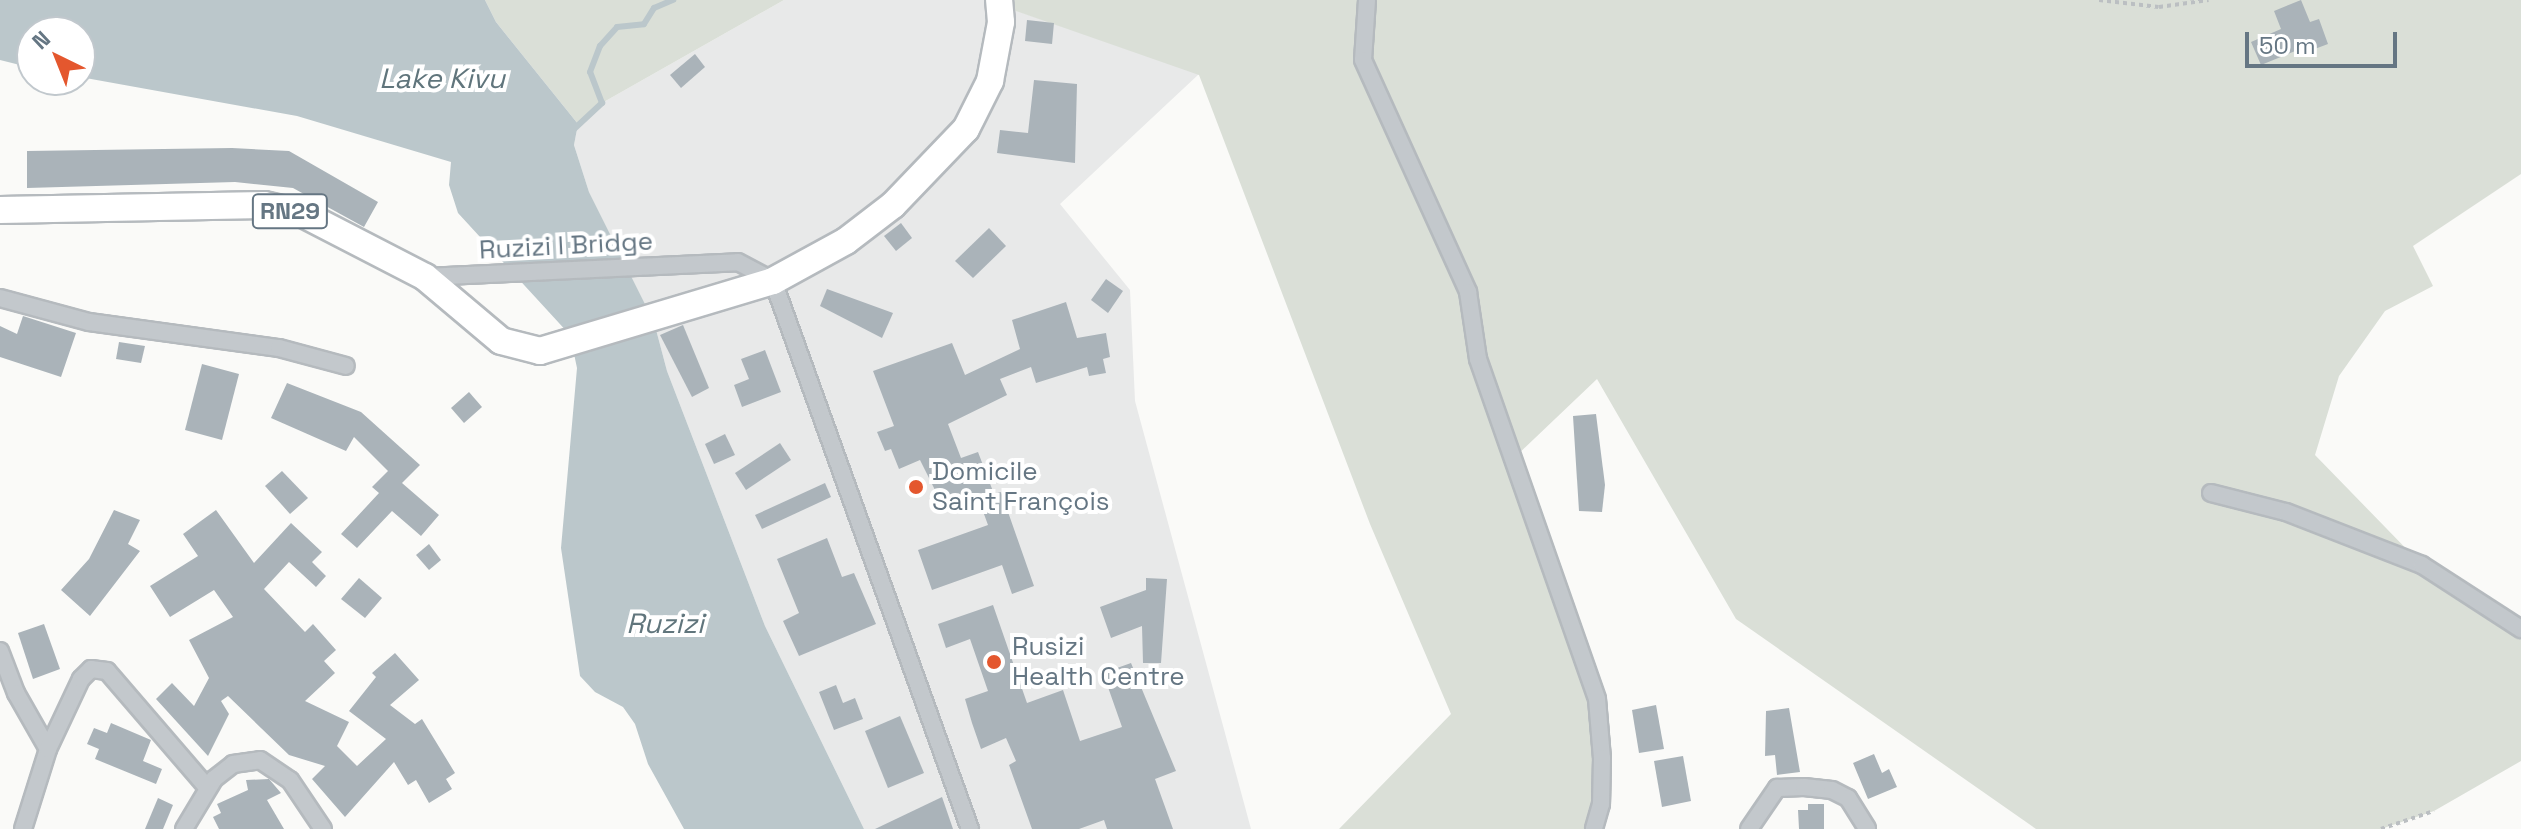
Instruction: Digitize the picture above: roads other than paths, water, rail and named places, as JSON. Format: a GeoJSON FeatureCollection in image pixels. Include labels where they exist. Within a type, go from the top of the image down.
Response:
{"type":"FeatureCollection","features":[{"type":"Feature","properties":{"kind":"main road"},"geometry":{"type":"LineString","coordinates":[[773,281],[846,241],[893,205],[966,129],[990,81],[1001,22],[999,0]]}},
{"type":"Feature","properties":{"kind":"main road","name":"RN29"},"geometry":{"type":"LineString","coordinates":[[0,210],[264,205],[303,214],[425,277],[501,341],[540,351],[773,281]]}},
{"type":"Feature","properties":{"kind":"street"},"geometry":{"type":"LineString","coordinates":[[1367,0],[1363,60],[1468,292],[1478,359],[1597,699],[1602,774],[1594,829]]}},
{"type":"Feature","properties":{"kind":"street","name":"Ruzizi I Bridge"},"geometry":{"type":"LineString","coordinates":[[425,277],[708,262],[753,266],[773,281]]}},
{"type":"Feature","properties":{"kind":"street"},"geometry":{"type":"LineString","coordinates":[[773,281],[970,829]]}},
{"type":"Feature","properties":{"kind":"street"},"geometry":{"type":"LineString","coordinates":[[0,298],[89,322],[279,348],[346,366]]}},
{"type":"Feature","properties":{"kind":"street"},"geometry":{"type":"LineString","coordinates":[[2211,493],[2286,512],[2422,565],[2521,629]]}},
{"type":"Feature","properties":{"kind":"street"},"geometry":{"type":"LineString","coordinates":[[0,651],[16,693],[48,749]]}},
{"type":"Feature","properties":{"kind":"street"},"geometry":{"type":"LineString","coordinates":[[23,829],[48,749],[81,679],[91,669],[107,671],[206,786]]}},
{"type":"Feature","properties":{"kind":"street"},"geometry":{"type":"LineString","coordinates":[[184,829],[206,786],[233,764],[260,760],[290,780],[323,829]]}},
{"type":"Feature","properties":{"kind":"street"},"geometry":{"type":"LineString","coordinates":[[1749,829],[1777,788],[1804,787],[1832,790],[1848,798],[1867,829]]}},
{"type":"Feature","properties":{"kind":"water","name":"Ruzizi"},"geometry":{"type":"Polygon","coordinates":[[[0,0],[485,0],[496,22],[578,124],[574,145],[589,192],[654,322],[667,371],[765,626],[864,829],[684,829],[648,764],[635,724],[623,707],[595,692],[580,676],[561,548],[577,368],[570,335],[458,213],[449,185],[451,162],[297,116],[96,80],[96,16],[16,16],[16,64],[0,60],[0,0]]]}},
{"type":"Feature","properties":{"kind":"waterway"},"geometry":{"type":"LineString","coordinates":[[573,130],[602,103],[590,72],[600,46],[617,27],[644,24],[654,8],[673,0]]}},
{"type":"Feature","properties":{"kind":"place","name":"Domicile Saint François"},"geometry":{"type":"Point","coordinates":[916,487]}},
{"type":"Feature","properties":{"kind":"place","name":"Rusizi Health Centre"},"geometry":{"type":"Point","coordinates":[994,662]}},
{"type":"Feature","properties":{"kind":"water label","name":"Lake Kivu"},"geometry":{"type":"Point","coordinates":[442,78]}}]}
